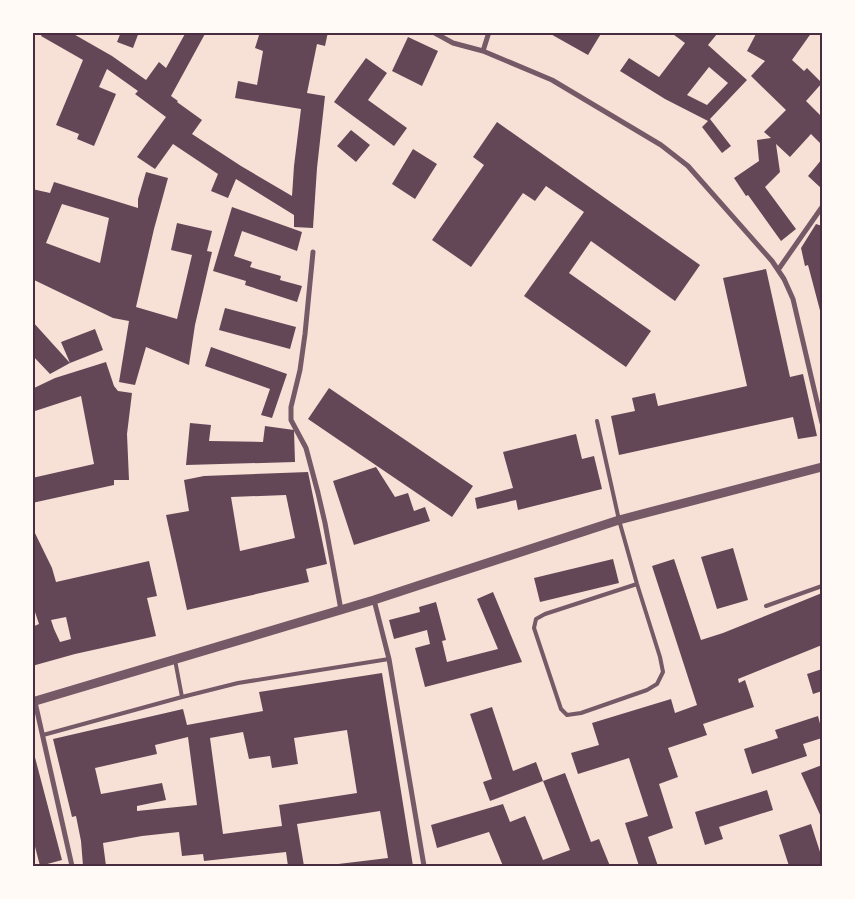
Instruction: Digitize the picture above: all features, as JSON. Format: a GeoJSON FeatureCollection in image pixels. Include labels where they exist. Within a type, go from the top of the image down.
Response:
{"type":"FeatureCollection","features":[{"type":"Feature","properties":{"kind":"street"},"geometry":{"type":"LineString","coordinates":[[432,32],[453,43],[483,51],[552,80],[661,145],[688,166],[772,262],[784,279],[793,299],[822,423]]}},
{"type":"Feature","properties":{"kind":"street"},"geometry":{"type":"LineString","coordinates":[[483,51],[489,32]]}},
{"type":"Feature","properties":{"kind":"street"},"geometry":{"type":"LineString","coordinates":[[778,270],[822,206]]}},
{"type":"Feature","properties":{"kind":"street"},"geometry":{"type":"LineString","coordinates":[[314,252],[300,370],[291,407],[292,420],[306,448],[318,493],[341,610]]}},
{"type":"Feature","properties":{"kind":"street"},"geometry":{"type":"LineString","coordinates":[[72,866],[43,735],[33,700],[175,660],[374,600],[619,520],[822,467]]}},
{"type":"Feature","properties":{"kind":"street"},"geometry":{"type":"LineString","coordinates":[[374,600],[389,659],[424,866]]}},
{"type":"Feature","properties":{"kind":"lane"},"geometry":{"type":"LineString","coordinates":[[596,421],[619,520],[663,672],[657,684],[647,690],[581,713],[567,715],[561,709],[534,628],[536,619],[545,614],[637,584]]}},
{"type":"Feature","properties":{"kind":"lane"},"geometry":{"type":"LineString","coordinates":[[766,606],[822,586]]}},
{"type":"Feature","properties":{"kind":"lane"},"geometry":{"type":"LineString","coordinates":[[43,735],[182,697],[238,684],[389,659]]}},
{"type":"Feature","properties":{"kind":"lane"},"geometry":{"type":"LineString","coordinates":[[175,660],[182,697]]}},
{"type":"Feature","properties":{"kind":"building"},"geometry":{"type":"Polygon","coordinates":[[[43,32],[70,32],[112,56],[146,80],[159,62],[166,68],[186,32],[206,32],[171,96],[202,120],[192,134],[292,196],[301,109],[235,98],[238,81],[257,85],[263,51],[255,48],[260,32],[328,32],[325,46],[317,44],[307,93],[325,96],[313,228],[294,227],[294,215],[236,179],[228,198],[211,191],[218,174],[173,144],[155,169],[137,157],[166,117],[135,94],[138,91],[107,69],[99,87],[116,94],[94,146],[77,139],[79,134],[56,125],[83,60],[41,36],[43,32]]]}},
{"type":"Feature","properties":{"kind":"building"},"geometry":{"type":"Polygon","coordinates":[[[121,32],[139,32],[133,48],[117,42],[121,32]]]}},
{"type":"Feature","properties":{"kind":"building"},"geometry":{"type":"Polygon","coordinates":[[[547,32],[602,32],[588,55],[547,32]]]}},
{"type":"Feature","properties":{"kind":"building"},"geometry":{"type":"Polygon","coordinates":[[[670,32],[716,32],[717,34],[708,45],[747,80],[710,119],[731,146],[722,153],[702,127],[708,121],[665,99],[620,71],[629,58],[659,77],[685,43],[670,32]],[[709,67],[687,95],[707,105],[728,83],[709,67]]]}},
{"type":"Feature","properties":{"kind":"building"},"geometry":{"type":"Polygon","coordinates":[[[757,32],[812,32],[792,60],[804,71],[807,68],[822,83],[806,101],[822,117],[822,145],[811,134],[790,157],[776,144],[780,172],[765,187],[796,229],[781,241],[734,178],[759,161],[757,140],[771,138],[764,132],[786,110],[751,76],[765,61],[747,51],[757,32]]]}},
{"type":"Feature","properties":{"kind":"building"},"geometry":{"type":"Polygon","coordinates":[[[408,37],[438,51],[422,86],[392,71],[408,37]]]}},
{"type":"Feature","properties":{"kind":"building"},"geometry":{"type":"Polygon","coordinates":[[[366,58],[387,73],[368,100],[407,128],[394,146],[334,102],[366,58]]]}},
{"type":"Feature","properties":{"kind":"building"},"geometry":{"type":"Polygon","coordinates":[[[497,122],[700,265],[675,301],[591,241],[569,273],[651,331],[626,367],[524,296],[584,212],[546,186],[535,201],[523,193],[471,267],[432,240],[484,165],[473,157],[497,122]]]}},
{"type":"Feature","properties":{"kind":"building"},"geometry":{"type":"Polygon","coordinates":[[[351,130],[370,145],[356,162],[337,146],[351,130]]]}},
{"type":"Feature","properties":{"kind":"building"},"geometry":{"type":"Polygon","coordinates":[[[413,149],[437,164],[415,199],[392,184],[413,149]]]}},
{"type":"Feature","properties":{"kind":"building"},"geometry":{"type":"Polygon","coordinates":[[[822,159],[822,189],[808,176],[822,159]]]}},
{"type":"Feature","properties":{"kind":"building"},"geometry":{"type":"Polygon","coordinates":[[[146,172],[168,178],[136,307],[177,319],[192,255],[171,250],[177,223],[212,231],[207,251],[212,252],[195,325],[189,365],[146,347],[135,385],[119,382],[129,321],[113,318],[32,279],[32,189],[50,193],[54,182],[138,208],[138,199],[146,172]],[[62,204],[46,243],[100,263],[109,218],[62,204]]]}},
{"type":"Feature","properties":{"kind":"building"},"geometry":{"type":"Polygon","coordinates":[[[232,207],[302,232],[297,251],[242,231],[234,256],[252,262],[250,267],[281,276],[280,280],[302,286],[297,302],[245,285],[246,281],[213,271],[232,207]]]}},
{"type":"Feature","properties":{"kind":"building"},"geometry":{"type":"Polygon","coordinates":[[[816,224],[822,226],[822,318],[808,265],[805,266],[801,248],[816,224]]]}},
{"type":"Feature","properties":{"kind":"building"},"geometry":{"type":"Polygon","coordinates":[[[766,269],[790,377],[803,374],[817,436],[798,439],[793,417],[619,455],[611,416],[635,411],[632,398],[655,393],[658,406],[747,386],[723,278],[766,269]]]}},
{"type":"Feature","properties":{"kind":"building"},"geometry":{"type":"Polygon","coordinates":[[[225,308],[296,327],[290,349],[219,330],[225,308]]]}},
{"type":"Feature","properties":{"kind":"building"},"geometry":{"type":"Polygon","coordinates":[[[32,321],[70,363],[50,374],[32,355],[32,321]]]}},
{"type":"Feature","properties":{"kind":"building"},"geometry":{"type":"Polygon","coordinates":[[[95,329],[103,350],[70,363],[61,342],[95,329]]]}},
{"type":"Feature","properties":{"kind":"building"},"geometry":{"type":"Polygon","coordinates":[[[211,347],[287,374],[272,418],[261,415],[270,389],[205,366],[211,347]]]}},
{"type":"Feature","properties":{"kind":"building"},"geometry":{"type":"Polygon","coordinates":[[[106,362],[114,386],[118,391],[132,393],[127,434],[129,480],[114,480],[114,485],[32,503],[32,478],[94,464],[81,396],[32,412],[32,389],[55,378],[106,362]]]}},
{"type":"Feature","properties":{"kind":"building"},"geometry":{"type":"Polygon","coordinates":[[[329,388],[473,486],[452,517],[308,419],[329,388]]]}},
{"type":"Feature","properties":{"kind":"building"},"geometry":{"type":"Polygon","coordinates":[[[190,423],[211,425],[209,441],[263,442],[265,426],[294,430],[295,462],[186,465],[190,423]]]}},
{"type":"Feature","properties":{"kind":"building"},"geometry":{"type":"Polygon","coordinates":[[[576,434],[582,459],[594,456],[602,489],[518,510],[516,500],[477,509],[475,498],[513,488],[503,452],[576,434]]]}},
{"type":"Feature","properties":{"kind":"building"},"geometry":{"type":"Polygon","coordinates":[[[376,467],[395,497],[408,493],[414,511],[425,507],[430,521],[354,545],[333,481],[376,467]]]}},
{"type":"Feature","properties":{"kind":"building"},"geometry":{"type":"Polygon","coordinates":[[[308,472],[327,564],[306,569],[309,582],[187,610],[166,515],[189,511],[184,480],[204,476],[308,472]],[[286,495],[231,497],[240,551],[295,538],[286,495]]]}},
{"type":"Feature","properties":{"kind":"building"},"geometry":{"type":"Polygon","coordinates":[[[32,527],[52,568],[56,582],[149,561],[157,596],[147,598],[156,636],[75,654],[32,666],[32,627],[39,624],[32,603],[32,527]],[[66,617],[51,620],[60,642],[71,639],[66,617]]]}},
{"type":"Feature","properties":{"kind":"building"},"geometry":{"type":"Polygon","coordinates":[[[733,548],[748,600],[717,609],[701,557],[733,548]]]}},
{"type":"Feature","properties":{"kind":"building"},"geometry":{"type":"Polygon","coordinates":[[[613,559],[619,583],[540,602],[534,578],[613,559]]]}},
{"type":"Feature","properties":{"kind":"building"},"geometry":{"type":"Polygon","coordinates":[[[674,559],[701,640],[822,593],[822,645],[738,679],[739,683],[745,680],[754,707],[703,724],[707,735],[668,748],[678,777],[659,784],[673,828],[648,837],[658,866],[639,866],[625,823],[648,816],[629,758],[578,774],[571,753],[599,745],[592,723],[671,699],[675,713],[697,705],[652,566],[674,559]]]}},
{"type":"Feature","properties":{"kind":"building"},"geometry":{"type":"Polygon","coordinates":[[[493,592],[522,662],[425,687],[415,648],[430,644],[427,630],[394,639],[389,620],[420,612],[419,607],[436,602],[446,640],[442,641],[447,662],[498,649],[477,599],[493,592]]]}},
{"type":"Feature","properties":{"kind":"building"},"geometry":{"type":"Polygon","coordinates":[[[822,669],[822,691],[813,694],[807,674],[822,669]]]}},
{"type":"Feature","properties":{"kind":"building"},"geometry":{"type":"Polygon","coordinates":[[[382,673],[413,866],[330,866],[388,858],[380,811],[297,824],[304,866],[288,866],[286,852],[204,861],[203,854],[182,856],[179,832],[103,843],[106,866],[83,866],[76,816],[72,817],[53,739],[183,709],[187,725],[263,711],[259,692],[382,673]],[[347,730],[294,738],[298,764],[272,768],[270,756],[249,759],[243,732],[210,738],[223,834],[282,826],[279,805],[357,793],[347,730]],[[188,737],[155,745],[157,754],[95,768],[101,794],[162,783],[166,800],[137,806],[137,811],[197,805],[188,737]]]}},
{"type":"Feature","properties":{"kind":"building"},"geometry":{"type":"Polygon","coordinates":[[[492,707],[513,771],[536,762],[543,781],[490,801],[483,782],[492,779],[470,714],[492,707]]]}},
{"type":"Feature","properties":{"kind":"building"},"geometry":{"type":"Polygon","coordinates":[[[818,716],[822,738],[803,744],[807,756],[752,774],[744,749],[778,738],[775,730],[818,716]]]}},
{"type":"Feature","properties":{"kind":"building"},"geometry":{"type":"Polygon","coordinates":[[[32,746],[62,860],[40,866],[32,835],[32,746]]]}},
{"type":"Feature","properties":{"kind":"building"},"geometry":{"type":"Polygon","coordinates":[[[822,765],[822,819],[801,773],[822,765]]]}},
{"type":"Feature","properties":{"kind":"building"},"geometry":{"type":"Polygon","coordinates":[[[565,773],[591,842],[599,839],[610,866],[503,866],[489,832],[437,848],[431,825],[503,804],[510,822],[525,816],[543,860],[570,850],[543,781],[565,773]]]}},
{"type":"Feature","properties":{"kind":"building"},"geometry":{"type":"Polygon","coordinates":[[[767,790],[773,810],[719,827],[723,839],[705,845],[695,812],[767,790]]]}},
{"type":"Feature","properties":{"kind":"building"},"geometry":{"type":"Polygon","coordinates":[[[811,824],[822,858],[822,866],[789,866],[779,835],[811,824]]]}}]}
